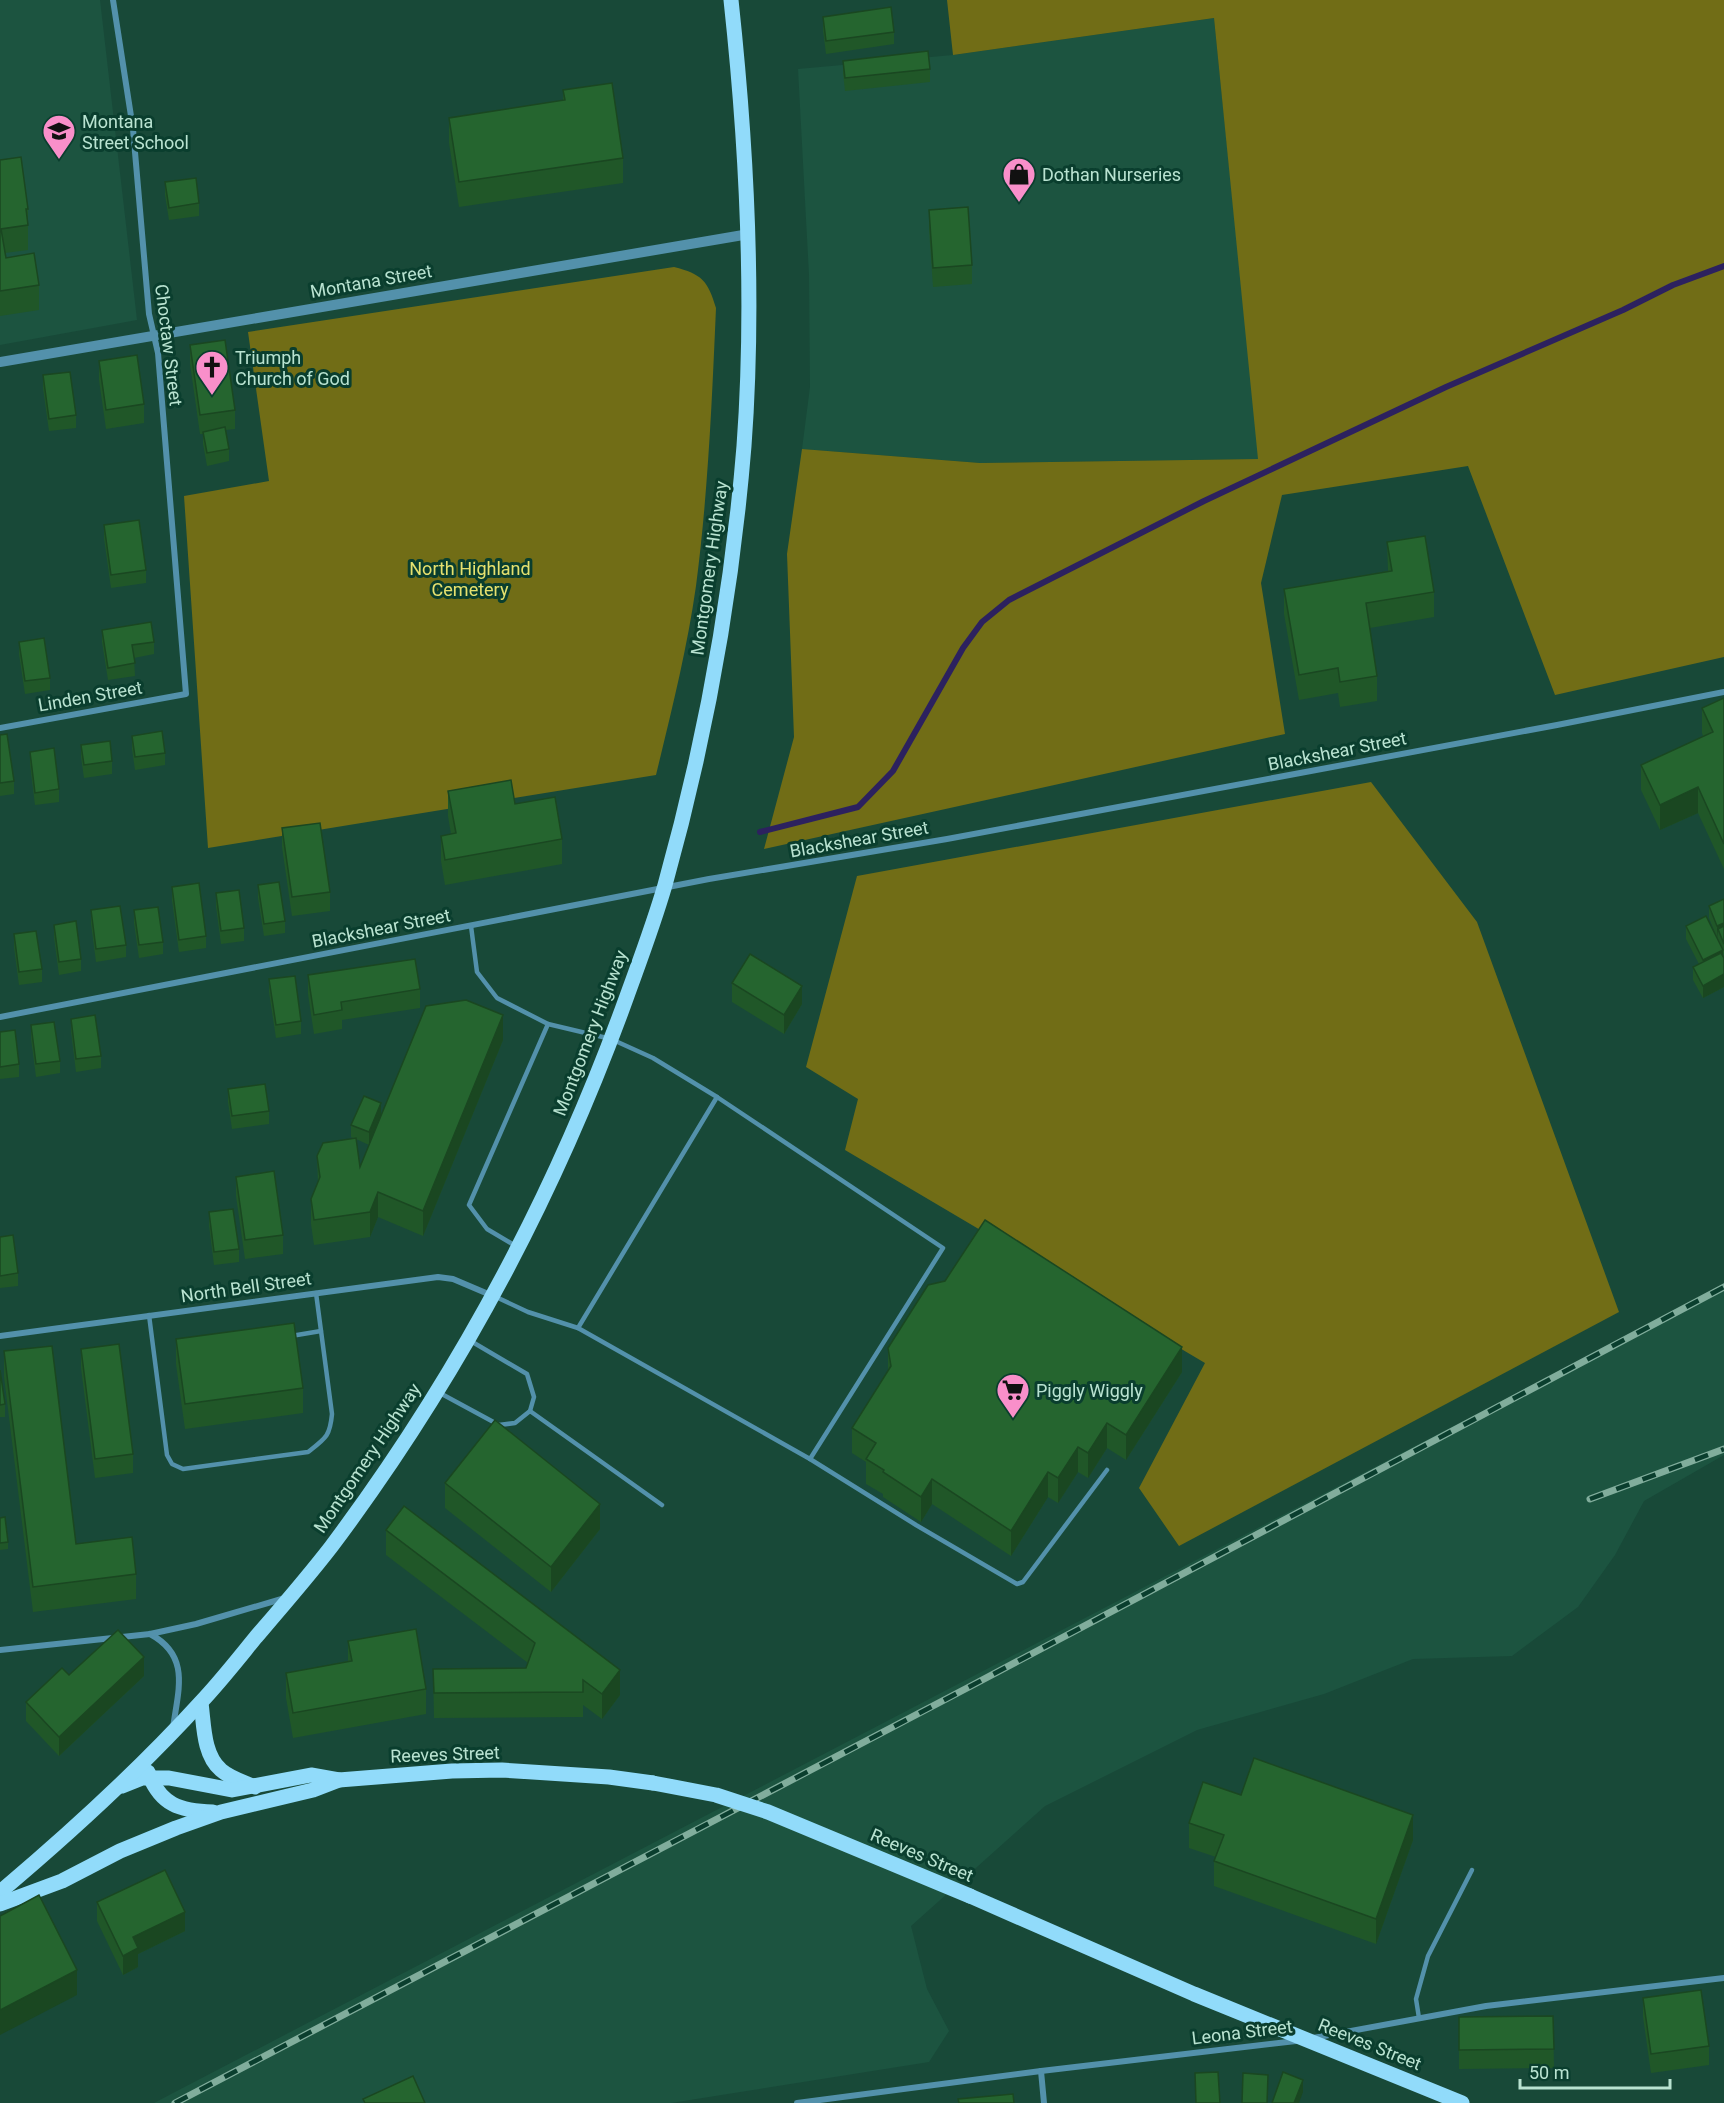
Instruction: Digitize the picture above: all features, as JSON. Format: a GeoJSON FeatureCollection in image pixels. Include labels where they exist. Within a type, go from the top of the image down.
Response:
{"type":"FeatureCollection","features":[{"type":"Feature","properties":{"kind":"main road","name":"Montgomery Highway"},"geometry":{"type":"LineString","coordinates":[[0,1892],[81,1822],[201,1703],[328,1550],[374,1487],[436,1392],[494,1296],[576,1126],[611,1039],[664,889],[717,657],[732,553],[744,443],[748,377],[749,234],[741,106],[731,0]]}},
{"type":"Feature","properties":{"kind":"main road"},"geometry":{"type":"LineString","coordinates":[[201,1703],[208,1752],[213,1761],[228,1775],[255,1787]]}},
{"type":"Feature","properties":{"kind":"main road"},"geometry":{"type":"LineString","coordinates":[[152,1752],[148,1761],[148,1772],[153,1786],[162,1798],[175,1806],[194,1811],[221,1812]]}},
{"type":"Feature","properties":{"kind":"main road","name":"Reeves Street"},"geometry":{"type":"LineString","coordinates":[[115,1789],[130,1782],[150,1778],[169,1778],[232,1791],[311,1775],[339,1780],[452,1771],[502,1770],[609,1777],[716,1795],[768,1812],[970,1896],[1194,1994],[1461,2103]]}},
{"type":"Feature","properties":{"kind":"main road","name":"Reeves Street"},"geometry":{"type":"LineString","coordinates":[[0,1905],[62,1881],[120,1851],[221,1812],[313,1790],[339,1780]]}},
{"type":"Feature","properties":{"kind":"street","name":"Choctaw Street"},"geometry":{"type":"LineString","coordinates":[[113,0],[133,129],[149,314],[158,353],[186,694]]}},
{"type":"Feature","properties":{"kind":"street","name":"Montana Street"},"geometry":{"type":"LineString","coordinates":[[0,362],[749,234]]}},
{"type":"Feature","properties":{"kind":"street","name":"Blackshear Street"},"geometry":{"type":"LineString","coordinates":[[0,1017],[664,889],[971,834],[1724,692]]}},
{"type":"Feature","properties":{"kind":"street","name":"Linden Street"},"geometry":{"type":"LineString","coordinates":[[0,728],[186,694]]}},
{"type":"Feature","properties":{"kind":"street","name":"North Bell Street"},"geometry":{"type":"LineString","coordinates":[[0,1336],[438,1276],[494,1296]]}},
{"type":"Feature","properties":{"kind":"street"},"geometry":{"type":"LineString","coordinates":[[0,1650],[150,1634],[196,1624],[291,1596]]}},
{"type":"Feature","properties":{"kind":"street"},"geometry":{"type":"LineString","coordinates":[[150,1634],[162,1641],[173,1652],[179,1666],[180,1679],[172,1731]]}},
{"type":"Feature","properties":{"kind":"street","name":"Leona Street"},"geometry":{"type":"LineString","coordinates":[[797,2103],[1306,2040],[1486,2006],[1724,1978]]}},
{"type":"Feature","properties":{"kind":"street"},"geometry":{"type":"LineString","coordinates":[[1041,2071],[1044,2103]]}},
{"type":"Feature","properties":{"kind":"lane"},"geometry":{"type":"LineString","coordinates":[[471,926],[477,972],[497,998],[548,1024],[611,1039],[653,1058],[717,1097],[943,1248],[810,1459]]}},
{"type":"Feature","properties":{"kind":"lane"},"geometry":{"type":"LineString","coordinates":[[519,1248],[487,1229],[469,1205],[548,1024]]}},
{"type":"Feature","properties":{"kind":"lane"},"geometry":{"type":"LineString","coordinates":[[578,1328],[717,1097]]}},
{"type":"Feature","properties":{"kind":"lane"},"geometry":{"type":"LineString","coordinates":[[148,1315],[167,1455],[172,1464],[183,1469],[308,1452],[330,1431],[332,1414],[315,1293]]}},
{"type":"Feature","properties":{"kind":"lane"},"geometry":{"type":"LineString","coordinates":[[494,1296],[528,1312],[578,1328],[810,1459],[1017,1584],[1023,1582],[1107,1470]]}},
{"type":"Feature","properties":{"kind":"lane"},"geometry":{"type":"LineString","coordinates":[[286,1336],[321,1331]]}},
{"type":"Feature","properties":{"kind":"lane"},"geometry":{"type":"LineString","coordinates":[[436,1392],[499,1425],[515,1423],[530,1411],[534,1397],[527,1374],[468,1339]]}},
{"type":"Feature","properties":{"kind":"lane"},"geometry":{"type":"LineString","coordinates":[[530,1411],[662,1505]]}},
{"type":"Feature","properties":{"kind":"lane"},"geometry":{"type":"LineString","coordinates":[[1419,2018],[1416,1999],[1428,1956],[1472,1870]]}},
{"type":"Feature","properties":{"kind":"shaded area","name":"Montana Street School"},"geometry":{"type":"Polygon","coordinates":[[[0,0],[100,0],[137,320],[0,345],[0,0]]]}},
{"type":"Feature","properties":{"kind":"shaded area","name":"Dothan Nurseries"},"geometry":{"type":"Polygon","coordinates":[[[1214,18],[1259,459],[980,463],[802,449],[810,387],[809,275],[798,69],[953,55],[1214,18]]]}},
{"type":"Feature","properties":{"kind":"shaded area"},"geometry":{"type":"Polygon","coordinates":[[[1724,1285],[1724,1455],[1644,1501],[1615,1555],[1578,1607],[1512,1656],[1413,1659],[1324,1694],[1197,1730],[1045,1806],[911,1926],[927,1989],[949,2031],[929,2062],[671,2103],[154,2103],[1724,1285]]]}},
{"type":"Feature","properties":{"kind":"green space"},"geometry":{"type":"Polygon","coordinates":[[[947,0],[1724,0],[1724,657],[1555,695],[1468,466],[1282,495],[1261,583],[1285,734],[764,849],[794,737],[787,554],[802,449],[980,463],[1258,459],[1214,18],[953,55],[947,0]]]}},
{"type":"Feature","properties":{"kind":"green space","name":"North Highland Cemetery"},"geometry":{"type":"Polygon","coordinates":[[[674,267],[702,280],[710,291],[716,308],[707,482],[696,586],[683,658],[656,775],[208,848],[184,496],[269,481],[248,332],[674,267]]]}},
{"type":"Feature","properties":{"kind":"green space"},"geometry":{"type":"Polygon","coordinates":[[[1371,782],[1477,922],[1619,1312],[1179,1546],[1139,1488],[1205,1363],[845,1150],[858,1099],[806,1067],[857,876],[1371,782]]]}},
{"type":"Feature","properties":{"kind":"building"},"geometry":{"type":"Polygon","coordinates":[[[891,7],[894,32],[826,41],[823,17],[891,7]]]}},
{"type":"Feature","properties":{"kind":"building"},"geometry":{"type":"Polygon","coordinates":[[[928,51],[930,69],[845,78],[843,61],[928,51]]]}},
{"type":"Feature","properties":{"kind":"building"},"geometry":{"type":"Polygon","coordinates":[[[612,83],[623,158],[459,182],[449,118],[565,100],[563,90],[612,83]]]}},
{"type":"Feature","properties":{"kind":"building"},"geometry":{"type":"Polygon","coordinates":[[[21,157],[28,225],[1,229],[6,258],[34,253],[39,285],[0,291],[0,160],[21,157]]]}},
{"type":"Feature","properties":{"kind":"building"},"geometry":{"type":"Polygon","coordinates":[[[196,178],[199,203],[169,208],[165,182],[196,178]]]}},
{"type":"Feature","properties":{"kind":"building"},"geometry":{"type":"Polygon","coordinates":[[[968,207],[972,265],[933,268],[929,210],[968,207]]]}},
{"type":"Feature","properties":{"kind":"building","name":"Triumph Church of God"},"geometry":{"type":"Polygon","coordinates":[[[225,340],[235,410],[200,415],[190,345],[225,340]]]}},
{"type":"Feature","properties":{"kind":"building"},"geometry":{"type":"Polygon","coordinates":[[[137,355],[144,404],[106,410],[99,361],[137,355]]]}},
{"type":"Feature","properties":{"kind":"building"},"geometry":{"type":"Polygon","coordinates":[[[70,372],[76,415],[49,419],[43,375],[70,372]]]}},
{"type":"Feature","properties":{"kind":"building"},"geometry":{"type":"Polygon","coordinates":[[[225,427],[229,449],[207,453],[203,432],[225,427]]]}},
{"type":"Feature","properties":{"kind":"building"},"geometry":{"type":"Polygon","coordinates":[[[139,520],[146,570],[111,575],[104,525],[139,520]]]}},
{"type":"Feature","properties":{"kind":"building"},"geometry":{"type":"Polygon","coordinates":[[[1425,536],[1434,592],[1366,603],[1377,676],[1340,682],[1338,668],[1299,675],[1284,589],[1392,571],[1387,542],[1425,536]]]}},
{"type":"Feature","properties":{"kind":"building"},"geometry":{"type":"Polygon","coordinates":[[[151,622],[154,642],[132,645],[135,663],[108,668],[102,630],[151,622]]]}},
{"type":"Feature","properties":{"kind":"building"},"geometry":{"type":"Polygon","coordinates":[[[44,638],[50,678],[25,681],[19,642],[44,638]]]}},
{"type":"Feature","properties":{"kind":"building"},"geometry":{"type":"Polygon","coordinates":[[[1724,698],[1724,844],[1698,787],[1660,805],[1641,765],[1713,732],[1702,708],[1724,698]]]}},
{"type":"Feature","properties":{"kind":"building"},"geometry":{"type":"Polygon","coordinates":[[[162,731],[165,753],[135,757],[132,736],[162,731]]]}},
{"type":"Feature","properties":{"kind":"building"},"geometry":{"type":"Polygon","coordinates":[[[7,734],[14,781],[0,783],[0,735],[7,734]]]}},
{"type":"Feature","properties":{"kind":"building"},"geometry":{"type":"Polygon","coordinates":[[[110,741],[112,761],[84,765],[81,745],[110,741]]]}},
{"type":"Feature","properties":{"kind":"building"},"geometry":{"type":"Polygon","coordinates":[[[54,748],[59,789],[35,793],[30,752],[54,748]]]}},
{"type":"Feature","properties":{"kind":"building"},"geometry":{"type":"Polygon","coordinates":[[[511,780],[515,804],[555,797],[562,839],[445,860],[441,836],[456,833],[448,791],[511,780]]]}},
{"type":"Feature","properties":{"kind":"building"},"geometry":{"type":"Polygon","coordinates":[[[320,823],[330,892],[292,897],[282,828],[320,823]]]}},
{"type":"Feature","properties":{"kind":"building"},"geometry":{"type":"Polygon","coordinates":[[[279,882],[285,921],[264,924],[258,885],[279,882]]]}},
{"type":"Feature","properties":{"kind":"building"},"geometry":{"type":"Polygon","coordinates":[[[199,883],[206,936],[179,940],[172,887],[199,883]]]}},
{"type":"Feature","properties":{"kind":"building"},"geometry":{"type":"Polygon","coordinates":[[[239,890],[244,928],[221,931],[216,893],[239,890]]]}},
{"type":"Feature","properties":{"kind":"building"},"geometry":{"type":"Polygon","coordinates":[[[1724,899],[1724,923],[1717,926],[1709,906],[1724,899]]]}},
{"type":"Feature","properties":{"kind":"building"},"geometry":{"type":"Polygon","coordinates":[[[120,906],[126,945],[96,949],[91,910],[120,906]]]}},
{"type":"Feature","properties":{"kind":"building"},"geometry":{"type":"Polygon","coordinates":[[[158,907],[163,942],[139,945],[134,910],[158,907]]]}},
{"type":"Feature","properties":{"kind":"building"},"geometry":{"type":"Polygon","coordinates":[[[1706,916],[1723,950],[1703,960],[1686,926],[1706,916]]]}},
{"type":"Feature","properties":{"kind":"building"},"geometry":{"type":"Polygon","coordinates":[[[76,921],[81,959],[59,962],[54,925],[76,921]]]}},
{"type":"Feature","properties":{"kind":"building"},"geometry":{"type":"Polygon","coordinates":[[[1724,926],[1724,944],[1718,929],[1724,926]]]}},
{"type":"Feature","properties":{"kind":"building"},"geometry":{"type":"Polygon","coordinates":[[[36,931],[42,969],[19,972],[14,934],[36,931]]]}},
{"type":"Feature","properties":{"kind":"building"},"geometry":{"type":"Polygon","coordinates":[[[1721,953],[1724,958],[1724,974],[1703,986],[1693,967],[1721,953]]]}},
{"type":"Feature","properties":{"kind":"building"},"geometry":{"type":"Polygon","coordinates":[[[750,954],[802,986],[784,1015],[732,983],[750,954]]]}},
{"type":"Feature","properties":{"kind":"building"},"geometry":{"type":"Polygon","coordinates":[[[415,959],[420,989],[341,1002],[342,1010],[314,1015],[308,975],[415,959]]]}},
{"type":"Feature","properties":{"kind":"building"},"geometry":{"type":"Polygon","coordinates":[[[295,976],[301,1021],[276,1025],[269,979],[295,976]]]}},
{"type":"Feature","properties":{"kind":"building"},"geometry":{"type":"Polygon","coordinates":[[[466,1000],[503,1015],[423,1211],[378,1192],[370,1212],[314,1220],[311,1199],[320,1177],[317,1156],[323,1143],[356,1138],[360,1167],[426,1006],[466,1000]]]}},
{"type":"Feature","properties":{"kind":"building"},"geometry":{"type":"Polygon","coordinates":[[[95,1015],[101,1056],[76,1059],[71,1019],[95,1015]]]}},
{"type":"Feature","properties":{"kind":"building"},"geometry":{"type":"Polygon","coordinates":[[[54,1022],[60,1061],[36,1064],[31,1025],[54,1022]]]}},
{"type":"Feature","properties":{"kind":"building"},"geometry":{"type":"Polygon","coordinates":[[[15,1030],[19,1064],[0,1067],[0,1032],[15,1030]]]}},
{"type":"Feature","properties":{"kind":"building"},"geometry":{"type":"Polygon","coordinates":[[[265,1084],[269,1111],[232,1116],[228,1089],[265,1084]]]}},
{"type":"Feature","properties":{"kind":"building"},"geometry":{"type":"Polygon","coordinates":[[[364,1096],[381,1103],[369,1132],[351,1125],[364,1096]]]}},
{"type":"Feature","properties":{"kind":"building"},"geometry":{"type":"Polygon","coordinates":[[[274,1171],[283,1235],[245,1240],[236,1177],[274,1171]]]}},
{"type":"Feature","properties":{"kind":"building"},"geometry":{"type":"Polygon","coordinates":[[[233,1209],[239,1249],[214,1252],[209,1212],[233,1209]]]}},
{"type":"Feature","properties":{"kind":"building","name":"Piggly Wiggly"},"geometry":{"type":"Polygon","coordinates":[[[985,1220],[1182,1347],[1126,1435],[1107,1423],[1088,1453],[1078,1447],[1058,1478],[1048,1472],[1011,1531],[932,1479],[921,1497],[866,1459],[876,1443],[852,1428],[891,1366],[888,1348],[928,1285],[945,1281],[985,1220]]]}},
{"type":"Feature","properties":{"kind":"building"},"geometry":{"type":"Polygon","coordinates":[[[13,1235],[18,1273],[0,1276],[0,1237],[13,1235]]]}},
{"type":"Feature","properties":{"kind":"building"},"geometry":{"type":"Polygon","coordinates":[[[294,1323],[303,1388],[185,1404],[176,1339],[294,1323]]]}},
{"type":"Feature","properties":{"kind":"building"},"geometry":{"type":"Polygon","coordinates":[[[119,1344],[133,1454],[95,1459],[81,1349],[119,1344]]]}},
{"type":"Feature","properties":{"kind":"building"},"geometry":{"type":"Polygon","coordinates":[[[52,1346],[76,1544],[132,1537],[136,1574],[33,1587],[4,1351],[52,1346]]]}},
{"type":"Feature","properties":{"kind":"building"},"geometry":{"type":"Polygon","coordinates":[[[0,1370],[5,1404],[0,1405],[0,1370]]]}},
{"type":"Feature","properties":{"kind":"building"},"geometry":{"type":"Polygon","coordinates":[[[495,1420],[600,1504],[551,1567],[445,1483],[495,1420]]]}},
{"type":"Feature","properties":{"kind":"building"},"geometry":{"type":"Polygon","coordinates":[[[404,1506],[620,1670],[602,1694],[583,1680],[583,1692],[434,1693],[433,1669],[526,1668],[535,1643],[386,1530],[404,1506]]]}},
{"type":"Feature","properties":{"kind":"building"},"geometry":{"type":"Polygon","coordinates":[[[5,1517],[8,1542],[0,1543],[0,1518],[5,1517]]]}},
{"type":"Feature","properties":{"kind":"building"},"geometry":{"type":"Polygon","coordinates":[[[416,1629],[426,1689],[293,1713],[286,1673],[352,1661],[348,1641],[416,1629]]]}},
{"type":"Feature","properties":{"kind":"building"},"geometry":{"type":"Polygon","coordinates":[[[118,1630],[144,1657],[59,1737],[26,1702],[62,1668],[69,1675],[118,1630]]]}},
{"type":"Feature","properties":{"kind":"building"},"geometry":{"type":"Polygon","coordinates":[[[1254,1758],[1413,1815],[1376,1919],[1214,1861],[1224,1835],[1189,1823],[1203,1782],[1241,1795],[1254,1758]]]}},
{"type":"Feature","properties":{"kind":"building"},"geometry":{"type":"Polygon","coordinates":[[[165,1870],[185,1912],[133,1937],[138,1948],[123,1956],[97,1902],[165,1870]]]}},
{"type":"Feature","properties":{"kind":"building"},"geometry":{"type":"Polygon","coordinates":[[[39,1895],[77,1970],[0,2010],[0,1916],[39,1895]]]}},
{"type":"Feature","properties":{"kind":"building"},"geometry":{"type":"Polygon","coordinates":[[[1701,1990],[1709,2046],[1651,2054],[1643,1998],[1701,1990]]]}},
{"type":"Feature","properties":{"kind":"building"},"geometry":{"type":"Polygon","coordinates":[[[1553,2016],[1554,2049],[1459,2050],[1459,2017],[1553,2016]]]}},
{"type":"Feature","properties":{"kind":"building"},"geometry":{"type":"Polygon","coordinates":[[[1218,2072],[1220,2103],[1196,2103],[1195,2073],[1218,2072]]]}},
{"type":"Feature","properties":{"kind":"building"},"geometry":{"type":"Polygon","coordinates":[[[1283,2072],[1303,2080],[1294,2103],[1272,2103],[1283,2072]]]}},
{"type":"Feature","properties":{"kind":"building"},"geometry":{"type":"Polygon","coordinates":[[[1243,2073],[1268,2075],[1267,2103],[1242,2103],[1243,2073]]]}},
{"type":"Feature","properties":{"kind":"building"},"geometry":{"type":"Polygon","coordinates":[[[413,2076],[425,2103],[365,2103],[363,2099],[413,2076]]]}},
{"type":"Feature","properties":{"kind":"building"},"geometry":{"type":"Polygon","coordinates":[[[1013,2094],[1014,2103],[959,2103],[958,2099],[1013,2094]]]}},
{"type":"Feature","properties":{"kind":"waterway"},"geometry":{"type":"LineString","coordinates":[[760,832],[858,807],[893,771],[963,648],[982,622],[1009,600],[1204,501],[1446,387],[1623,310],[1673,285],[1724,266]]}},
{"type":"Feature","properties":{"kind":"railway"},"geometry":{"type":"LineString","coordinates":[[175,2103],[969,1687],[1724,1287]]}},
{"type":"Feature","properties":{"kind":"railway"},"geometry":{"type":"LineString","coordinates":[[1590,1499],[1724,1449]]}},
{"type":"Feature","properties":{"kind":"place","name":"Montana Street School"},"geometry":{"type":"Point","coordinates":[59,160]}},
{"type":"Feature","properties":{"kind":"place","name":"Dothan Nurseries"},"geometry":{"type":"Point","coordinates":[1019,203]}},
{"type":"Feature","properties":{"kind":"place","name":"Triumph Church of God"},"geometry":{"type":"Point","coordinates":[212,396]}},
{"type":"Feature","properties":{"kind":"place","name":"Piggly Wiggly"},"geometry":{"type":"Point","coordinates":[1013,1419]}}]}
